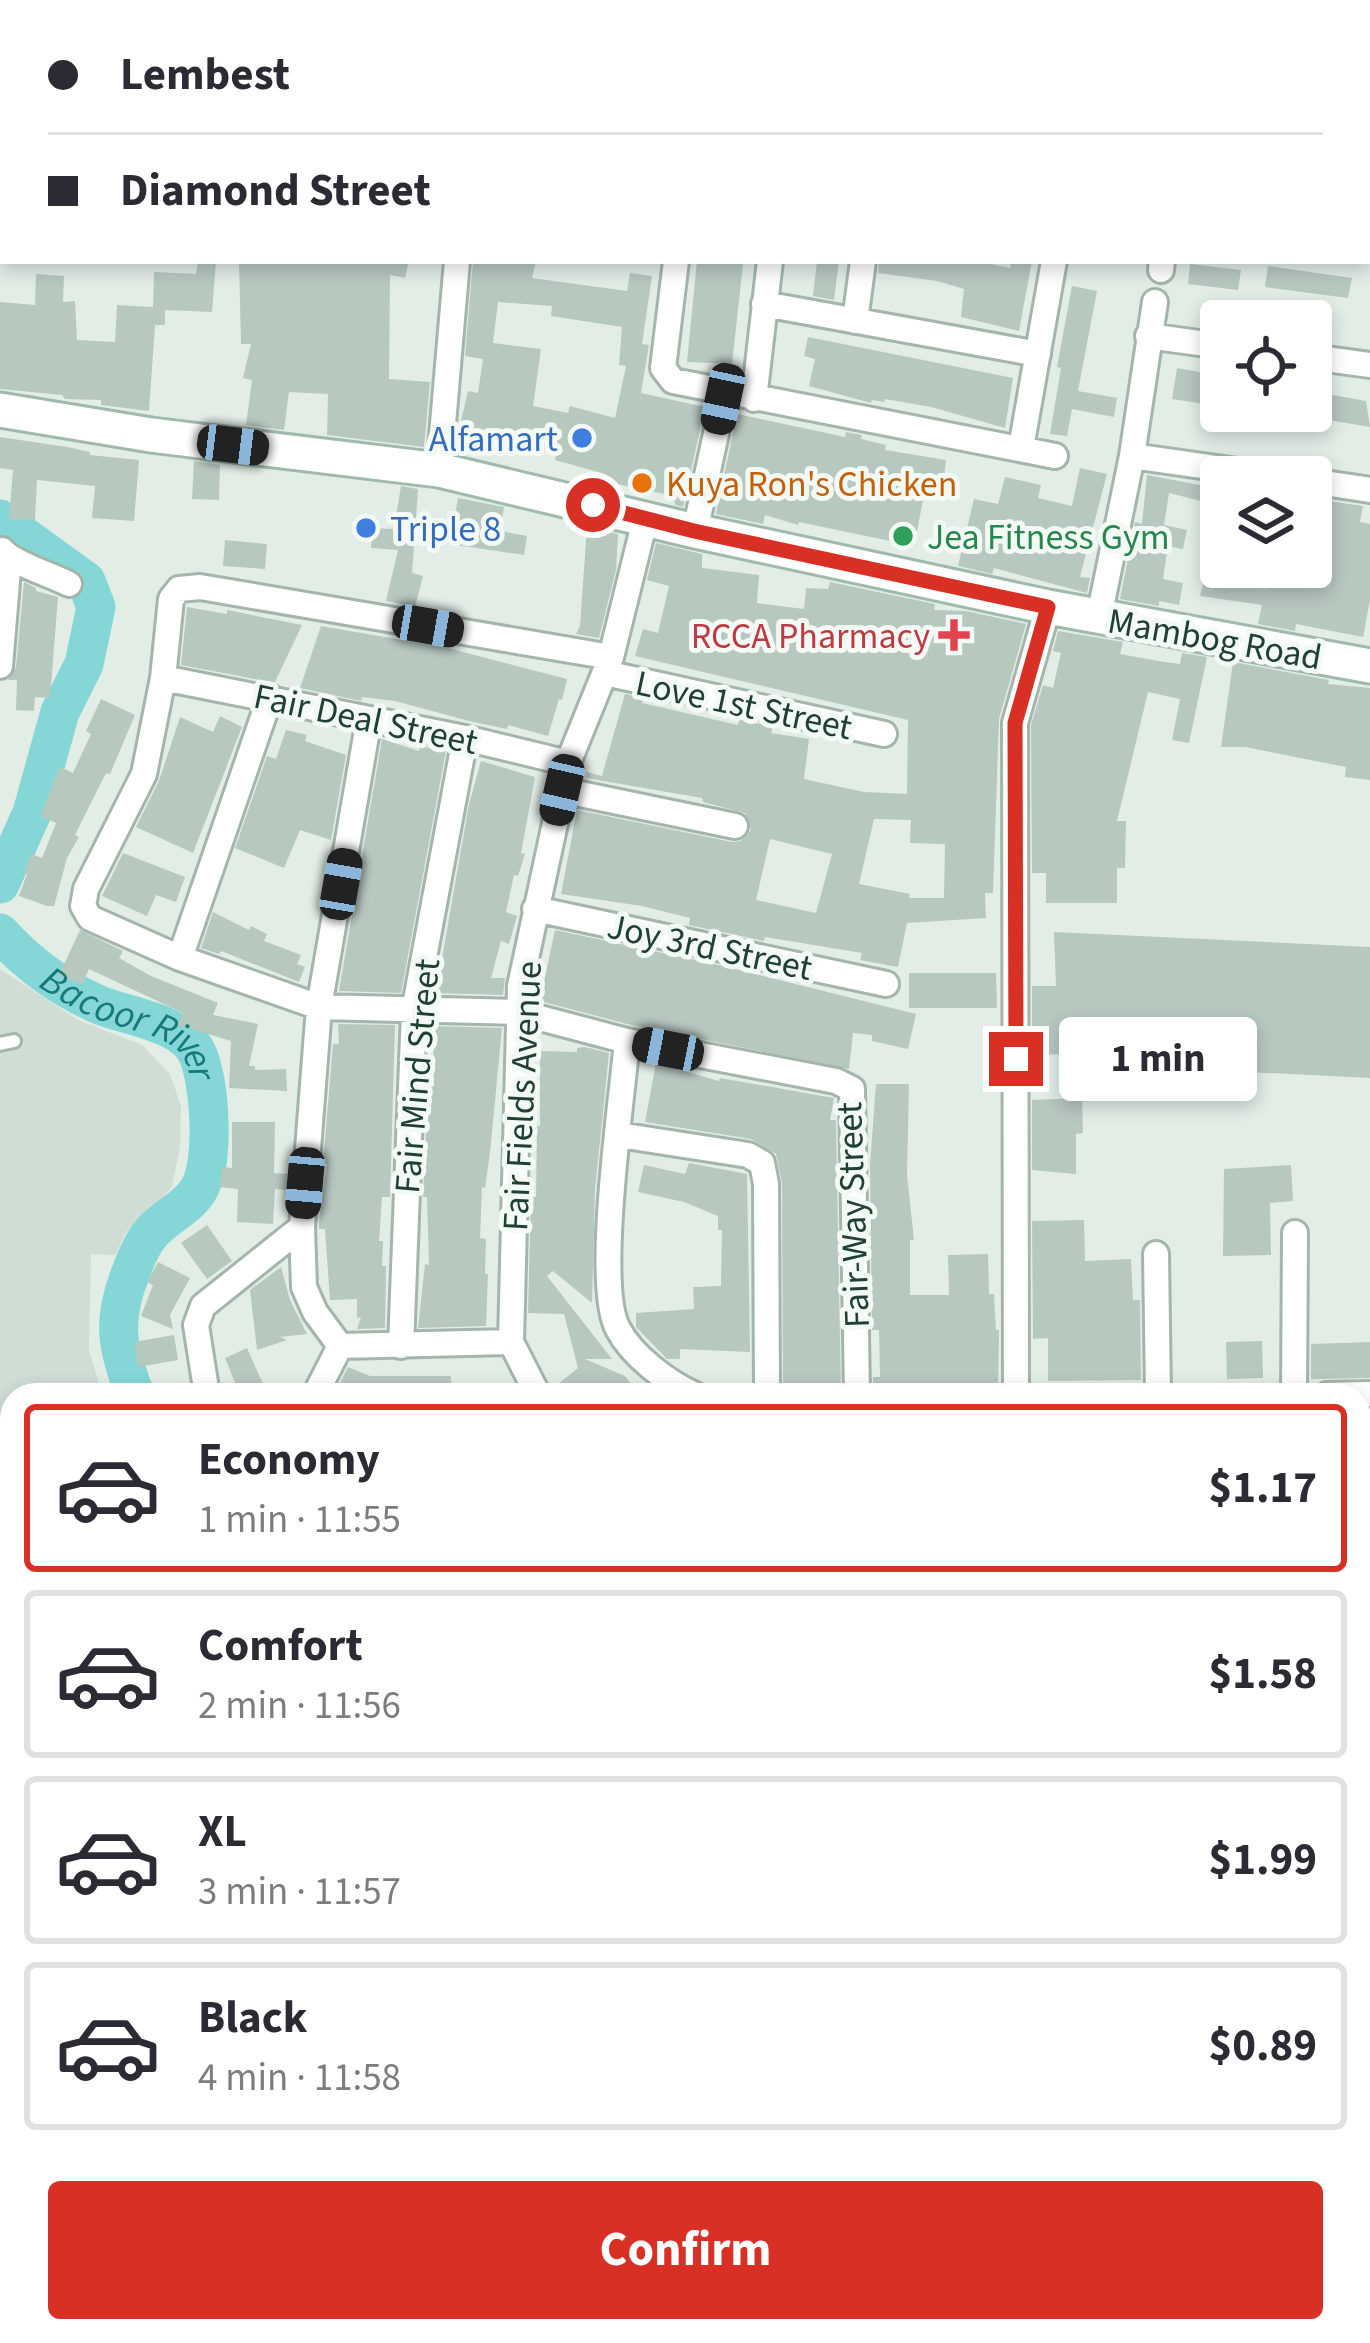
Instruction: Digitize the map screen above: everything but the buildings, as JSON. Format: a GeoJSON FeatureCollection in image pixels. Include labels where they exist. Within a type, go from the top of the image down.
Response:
{"type":"FeatureCollection","features":[{"type":"Feature","properties":{"kind":"main road","name":"Mambog Road"},"geometry":{"type":"LineString","coordinates":[[0,410],[151,435],[439,470],[1048,607],[1370,666]]}},
{"type":"Feature","properties":{"kind":"street"},"geometry":{"type":"LineString","coordinates":[[439,470],[457,264]]}},
{"type":"Feature","properties":{"kind":"street"},"geometry":{"type":"LineString","coordinates":[[676,264],[663,368],[673,381],[1055,456]]}},
{"type":"Feature","properties":{"kind":"street"},"geometry":{"type":"LineString","coordinates":[[754,399],[770,264]]}},
{"type":"Feature","properties":{"kind":"street"},"geometry":{"type":"LineString","coordinates":[[855,321],[863,264]]}},
{"type":"Feature","properties":{"kind":"street"},"geometry":{"type":"LineString","coordinates":[[1022,448],[1053,264]]}},
{"type":"Feature","properties":{"kind":"street"},"geometry":{"type":"LineString","coordinates":[[1099,617],[1132,456],[1155,302]]}},
{"type":"Feature","properties":{"kind":"street"},"geometry":{"type":"LineString","coordinates":[[764,304],[1038,354]]}},
{"type":"Feature","properties":{"kind":"street"},"geometry":{"type":"LineString","coordinates":[[1148,336],[1200,343]]}},
{"type":"Feature","properties":{"kind":"street"},"geometry":{"type":"LineString","coordinates":[[1332,360],[1370,365]]}},
{"type":"Feature","properties":{"kind":"street"},"geometry":{"type":"LineString","coordinates":[[694,531],[725,392]]}},
{"type":"Feature","properties":{"kind":"street"},"geometry":{"type":"LineString","coordinates":[[1132,456],[1200,466]]}},
{"type":"Feature","properties":{"kind":"street"},"geometry":{"type":"LineString","coordinates":[[1332,485],[1370,490]]}},
{"type":"Feature","properties":{"kind":"street","name":"Fair Fields Avenue"},"geometry":{"type":"LineString","coordinates":[[532,1383],[512,1342],[517,1012],[568,763],[608,665],[645,520]]}},
{"type":"Feature","properties":{"kind":"street"},"geometry":{"type":"LineString","coordinates":[[0,666],[5,553],[69,584]]}},
{"type":"Feature","properties":{"kind":"street","name":"Love 1st Street"},"geometry":{"type":"LineString","coordinates":[[163,678],[171,599],[179,589],[200,586],[608,665],[884,734]]}},
{"type":"Feature","properties":{"kind":"street"},"geometry":{"type":"LineString","coordinates":[[1016,1383],[1015,723],[1048,607]]}},
{"type":"Feature","properties":{"kind":"street","name":"Fair Deal Street"},"geometry":{"type":"LineString","coordinates":[[163,678],[568,763]]}},
{"type":"Feature","properties":{"kind":"street","name":"Fair-Way Street"},"geometry":{"type":"LineString","coordinates":[[163,678],[144,775],[86,889],[83,906],[90,918],[180,958],[320,1007],[517,1012],[627,1041],[836,1081],[852,1089],[857,1383]]}},
{"type":"Feature","properties":{"kind":"street"},"geometry":{"type":"LineString","coordinates":[[180,958],[270,698]]}},
{"type":"Feature","properties":{"kind":"street"},"geometry":{"type":"LineString","coordinates":[[340,1346],[315,1312],[304,1287],[302,1227],[320,1007],[369,719]]}},
{"type":"Feature","properties":{"kind":"street","name":"Fair Mind Street"},"geometry":{"type":"LineString","coordinates":[[401,1346],[414,1011],[465,738]]}},
{"type":"Feature","properties":{"kind":"street"},"geometry":{"type":"LineString","coordinates":[[562,790],[735,826]]}},
{"type":"Feature","properties":{"kind":"street","name":"Joy 3rd Street"},"geometry":{"type":"LineString","coordinates":[[535,909],[886,984]]}},
{"type":"Feature","properties":{"kind":"street"},"geometry":{"type":"LineString","coordinates":[[627,1041],[607,1264],[617,1328],[667,1383]]}},
{"type":"Feature","properties":{"kind":"street"},"geometry":{"type":"LineString","coordinates":[[620,1136],[748,1155],[762,1163],[767,1383]]}},
{"type":"Feature","properties":{"kind":"street"},"geometry":{"type":"LineString","coordinates":[[205,1383],[196,1325],[203,1306],[302,1227]]}},
{"type":"Feature","properties":{"kind":"street"},"geometry":{"type":"LineString","coordinates":[[1294,1383],[1295,1233]]}},
{"type":"Feature","properties":{"kind":"street"},"geometry":{"type":"LineString","coordinates":[[1156,1254],[1158,1383]]}},
{"type":"Feature","properties":{"kind":"street"},"geometry":{"type":"LineString","coordinates":[[340,1346],[512,1342]]}},
{"type":"Feature","properties":{"kind":"street"},"geometry":{"type":"LineString","coordinates":[[321,1383],[340,1346]]}},
{"type":"Feature","properties":{"kind":"shaded area"},"geometry":{"type":"Polygon","coordinates":[[[0,969],[78,1020],[142,1045],[170,1074],[181,1106],[172,1187],[127,1231],[115,1255],[91,1254],[89,1350],[99,1383],[0,1383],[0,969]]]}},
{"type":"Feature","properties":{"kind":"waterway","name":"Bacoor River"},"geometry":{"type":"LineString","coordinates":[[0,519],[86,581],[96,607],[84,664],[60,712],[32,813],[0,884]]}},
{"type":"Feature","properties":{"kind":"waterway","name":"Bacoor River"},"geometry":{"type":"LineString","coordinates":[[0,933],[68,989],[180,1034],[191,1044],[202,1068],[209,1123],[204,1176],[194,1196],[145,1241],[121,1305],[121,1347],[131,1383]]}},
{"type":"Feature","properties":{"kind":"place","name":"Alfamart"},"geometry":{"type":"Point","coordinates":[582,438]}},
{"type":"Feature","properties":{"kind":"place","name":"Kuya Ron's Chicken"},"geometry":{"type":"Point","coordinates":[642,483]}},
{"type":"Feature","properties":{"kind":"place","name":"Triple 8"},"geometry":{"type":"Point","coordinates":[366,528]}},
{"type":"Feature","properties":{"kind":"place","name":"Jea Fitness Gym"},"geometry":{"type":"Point","coordinates":[903,536]}},
{"type":"Feature","properties":{"kind":"place","name":"RCCA Pharmacy"},"geometry":{"type":"Point","coordinates":[954,635]}},
{"type":"Feature","properties":{"kind":"route"},"geometry":{"type":"LineString","coordinates":[[593,505],[1048,607],[1015,723],[1016,1059]]}}]}
